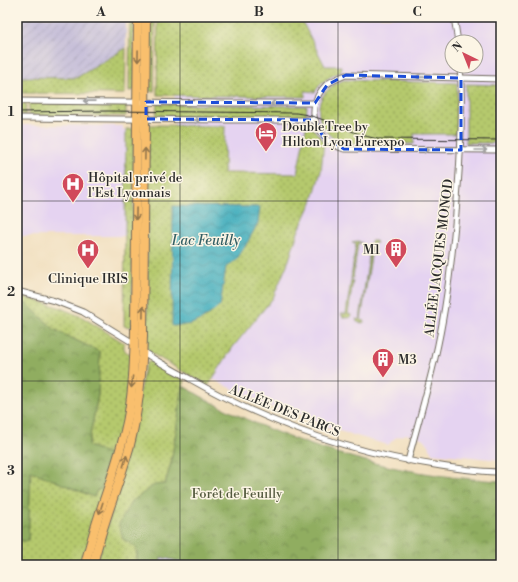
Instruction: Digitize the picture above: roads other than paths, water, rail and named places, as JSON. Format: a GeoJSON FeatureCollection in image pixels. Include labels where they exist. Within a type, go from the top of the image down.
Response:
{"type":"FeatureCollection","features":[{"type":"Feature","properties":{"kind":"main road"},"geometry":{"type":"LineString","coordinates":[[93,565],[98,544],[130,445],[138,407],[142,351],[142,102],[138,17]]}},
{"type":"Feature","properties":{"kind":"main road"},"geometry":{"type":"LineString","coordinates":[[142,102],[146,17]]}},
{"type":"Feature","properties":{"kind":"main road"},"geometry":{"type":"LineString","coordinates":[[85,565],[90,542],[126,429],[133,379],[142,119]]}},
{"type":"Feature","properties":{"kind":"street"},"geometry":{"type":"LineString","coordinates":[[454,17],[457,34]]}},
{"type":"Feature","properties":{"kind":"street","name":"ALLÉE JACQUES MONOD"},"geometry":{"type":"LineString","coordinates":[[408,461],[440,337],[448,283],[455,229],[461,150],[461,74]]}},
{"type":"Feature","properties":{"kind":"street"},"geometry":{"type":"LineString","coordinates":[[501,79],[346,75],[333,80],[320,93],[315,103],[314,120],[323,137],[331,144],[344,149],[501,150]]}},
{"type":"Feature","properties":{"kind":"street"},"geometry":{"type":"LineString","coordinates":[[17,100],[315,103]]}},
{"type":"Feature","properties":{"kind":"street"},"geometry":{"type":"LineString","coordinates":[[17,118],[314,120]]}},
{"type":"Feature","properties":{"kind":"street"},"geometry":{"type":"LineString","coordinates":[[17,291],[55,301],[83,312],[122,337],[135,343]]}},
{"type":"Feature","properties":{"kind":"street","name":"ALLÉE DES PARCS"},"geometry":{"type":"LineString","coordinates":[[135,343],[142,351],[208,389],[263,416],[336,444],[408,461],[501,472]]}},
{"type":"Feature","properties":{"kind":"water","name":"Lac Feuilly"},"geometry":{"type":"Polygon","coordinates":[[[173,206],[260,207],[258,223],[247,243],[237,259],[226,267],[220,306],[198,321],[187,325],[172,326],[173,206]]]}},
{"type":"Feature","properties":{"kind":"tram line"},"geometry":{"type":"LineString","coordinates":[[17,112],[108,111],[296,113],[327,121],[367,137],[378,139],[501,140]]}},
{"type":"Feature","properties":{"kind":"place","name":"DoubleTree by Hilton Lyon Eurexpo"},"geometry":{"type":"Point","coordinates":[266,152]}},
{"type":"Feature","properties":{"kind":"place","name":"Hôpital privé de l'Est Lyonnais"},"geometry":{"type":"Point","coordinates":[73,204]}},
{"type":"Feature","properties":{"kind":"place","name":"M1"},"geometry":{"type":"Point","coordinates":[396,268]}},
{"type":"Feature","properties":{"kind":"place","name":"Clinique IRIS"},"geometry":{"type":"Point","coordinates":[88,270]}},
{"type":"Feature","properties":{"kind":"place","name":"M3"},"geometry":{"type":"Point","coordinates":[383,378]}},
{"type":"Feature","properties":{"kind":"park label","name":"Forêt de Feuilly"},"geometry":{"type":"Point","coordinates":[237,493]}}]}
